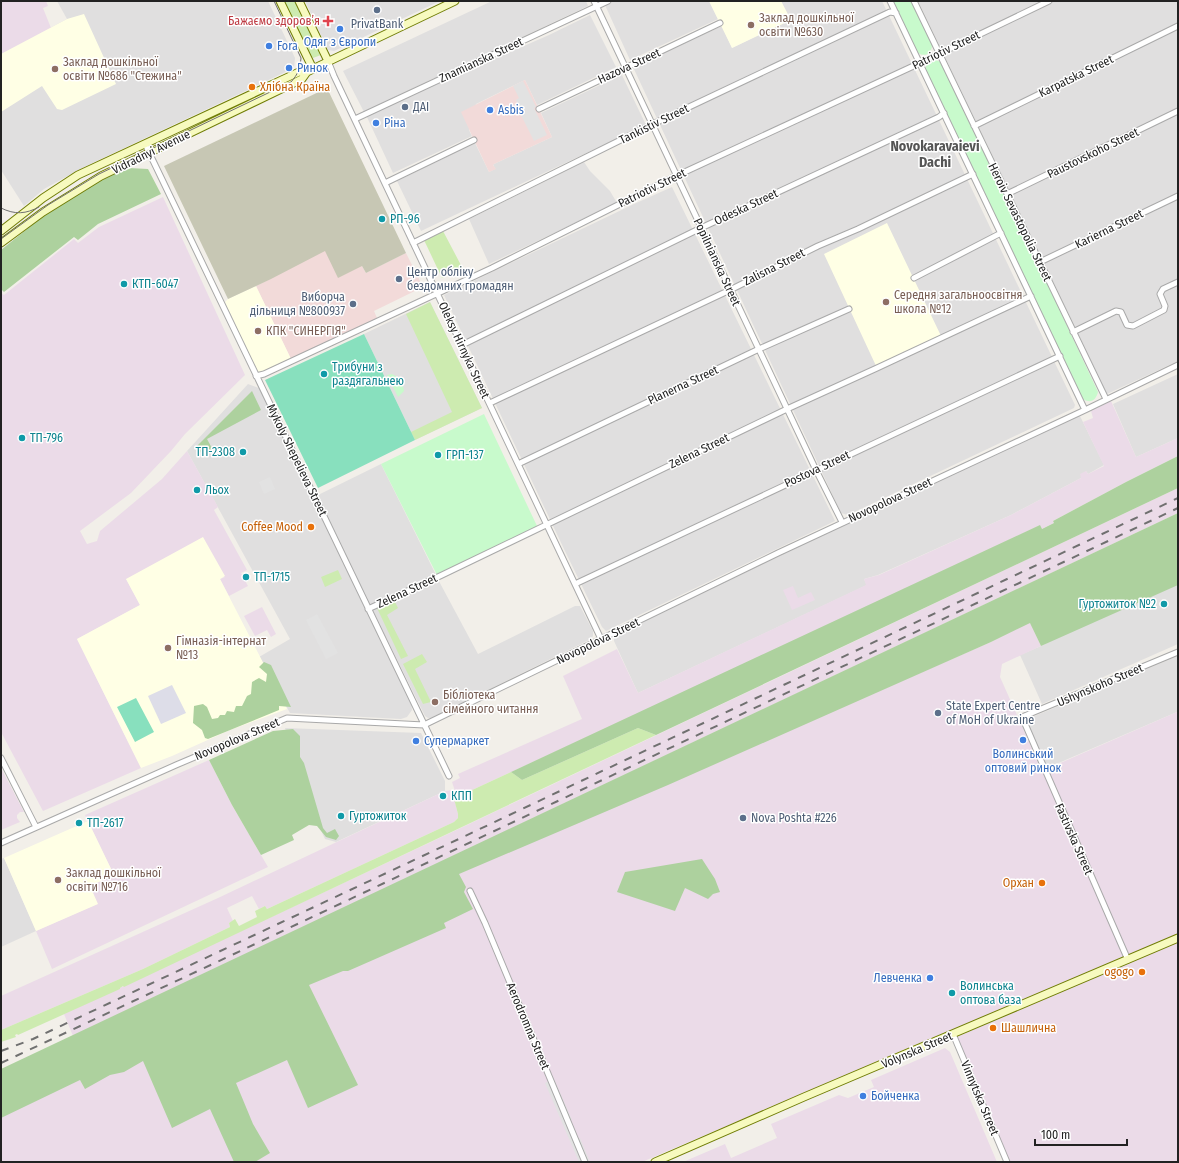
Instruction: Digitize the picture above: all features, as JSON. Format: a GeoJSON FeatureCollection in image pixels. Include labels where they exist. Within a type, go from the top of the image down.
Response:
{"type":"FeatureCollection","features":[{"type":"Feature","properties":{"kind":"main road"},"geometry":{"type":"LineString","coordinates":[[280,1],[310,71]]}},
{"type":"Feature","properties":{"kind":"main road"},"geometry":{"type":"LineString","coordinates":[[300,1],[328,61]]}},
{"type":"Feature","properties":{"kind":"main road","name":"Vidradnyi Avenue"},"geometry":{"type":"LineString","coordinates":[[1,243],[49,208],[101,176],[302,79],[310,71],[328,61],[455,1]]}},
{"type":"Feature","properties":{"kind":"main road","name":"Vidradnyi Avenue"},"geometry":{"type":"LineString","coordinates":[[1,231],[39,201],[78,175],[299,72],[310,71]]}},
{"type":"Feature","properties":{"kind":"main road","name":"Volynska Street"},"geometry":{"type":"LineString","coordinates":[[655,1162],[1178,938]]}},
{"type":"Feature","properties":{"kind":"street","name":"Znamianska Street"},"geometry":{"type":"LineString","coordinates":[[355,119],[595,4],[608,1]]}},
{"type":"Feature","properties":{"kind":"street","name":"Heroiv Sevastopolia Street"},"geometry":{"type":"LineString","coordinates":[[890,1],[1085,410]]}},
{"type":"Feature","properties":{"kind":"street","name":"Heroiv Sevastopolia Street"},"geometry":{"type":"LineString","coordinates":[[914,1],[1106,399]]}},
{"type":"Feature","properties":{"kind":"street","name":"Patriotiv Street"},"geometry":{"type":"LineString","coordinates":[[256,376],[264,374],[492,268],[676,176],[920,63],[1049,1]]}},
{"type":"Feature","properties":{"kind":"street","name":"Popilnianska Street"},"geometry":{"type":"LineString","coordinates":[[595,4],[653,124],[730,290],[842,522]]}},
{"type":"Feature","properties":{"kind":"street","name":"Tankistiv Street"},"geometry":{"type":"LineString","coordinates":[[413,243],[653,124],[890,12],[896,13]]}},
{"type":"Feature","properties":{"kind":"street","name":"Hazova Street"},"geometry":{"type":"LineString","coordinates":[[539,109],[625,67],[720,24]]}},
{"type":"Feature","properties":{"kind":"street","name":"Karpatska Street"},"geometry":{"type":"LineString","coordinates":[[974,126],[1178,26]]}},
{"type":"Feature","properties":{"kind":"street","name":"Oleksy Hirnyka Street"},"geometry":{"type":"LineString","coordinates":[[328,61],[602,639]]}},
{"type":"Feature","properties":{"kind":"street","name":"Paustovskoho Street"},"geometry":{"type":"LineString","coordinates":[[1007,194],[1178,111]]}},
{"type":"Feature","properties":{"kind":"street","name":"Odeska Street"},"geometry":{"type":"LineString","coordinates":[[462,345],[701,228],[939,117],[944,112]]}},
{"type":"Feature","properties":{"kind":"street"},"geometry":{"type":"LineString","coordinates":[[385,183],[474,140]]}},
{"type":"Feature","properties":{"kind":"street","name":"Mykoly Shepelieva Street"},"geometry":{"type":"LineString","coordinates":[[144,144],[449,776]]}},
{"type":"Feature","properties":{"kind":"street","name":"Zalisna Street"},"geometry":{"type":"LineString","coordinates":[[490,403],[730,290],[818,246],[858,229],[973,174]]}},
{"type":"Feature","properties":{"kind":"street","name":"Karierna Street"},"geometry":{"type":"LineString","coordinates":[[1040,262],[1178,196]]}},
{"type":"Feature","properties":{"kind":"street"},"geometry":{"type":"LineString","coordinates":[[914,278],[1001,233]]}},
{"type":"Feature","properties":{"kind":"street"},"geometry":{"type":"LineString","coordinates":[[1073,332],[1116,311],[1121,312],[1126,325],[1133,326],[1164,310],[1165,306],[1160,294],[1163,289],[1178,282]]}},
{"type":"Feature","properties":{"kind":"street","name":"Zelena Street"},"geometry":{"type":"LineString","coordinates":[[368,609],[440,576],[787,409],[1031,296]]}},
{"type":"Feature","properties":{"kind":"street","name":"Planerna Street"},"geometry":{"type":"LineString","coordinates":[[518,464],[759,349],[849,309]]}},
{"type":"Feature","properties":{"kind":"street","name":"Postova Street"},"geometry":{"type":"LineString","coordinates":[[575,584],[1060,356]]}},
{"type":"Feature","properties":{"kind":"street","name":"Novopolova Street"},"geometry":{"type":"LineString","coordinates":[[1,843],[156,773],[287,718],[424,725],[842,522],[1085,410],[1178,365]]}},
{"type":"Feature","properties":{"kind":"street","name":"Ushynskoho Street"},"geometry":{"type":"LineString","coordinates":[[1022,717],[1178,652]]}},
{"type":"Feature","properties":{"kind":"street","name":"Fastivska Street"},"geometry":{"type":"LineString","coordinates":[[1022,717],[1128,960]]}},
{"type":"Feature","properties":{"kind":"street"},"geometry":{"type":"LineString","coordinates":[[1,758],[36,827]]}},
{"type":"Feature","properties":{"kind":"street","name":"Aerodromna Street"},"geometry":{"type":"LineString","coordinates":[[470,891],[485,923],[585,1162]]}},
{"type":"Feature","properties":{"kind":"street","name":"Vinnytska Street"},"geometry":{"type":"LineString","coordinates":[[953,1034],[1007,1162]]}},
{"type":"Feature","properties":{"kind":"shaded area"},"geometry":{"type":"Polygon","coordinates":[[[1,1],[46,1],[48,6],[43,8],[51,28],[1,54],[1,1]]]}},
{"type":"Feature","properties":{"kind":"shaded area"},"geometry":{"type":"Polygon","coordinates":[[[57,1],[268,1],[295,58],[294,68],[84,167],[44,189],[24,206],[1,170],[1,54],[67,19],[57,1]]]}},
{"type":"Feature","properties":{"kind":"shaded area"},"geometry":{"type":"Polygon","coordinates":[[[305,1],[440,1],[334,51],[328,50],[305,1]]]}},
{"type":"Feature","properties":{"kind":"shaded area"},"geometry":{"type":"Polygon","coordinates":[[[492,1],[586,1],[588,6],[499,48],[499,50],[438,80],[434,78],[364,112],[343,71],[492,1]]]}},
{"type":"Feature","properties":{"kind":"shaded area"},"geometry":{"type":"Polygon","coordinates":[[[614,1],[709,1],[718,19],[630,60],[605,5],[614,1]]]}},
{"type":"Feature","properties":{"kind":"shaded area","name":"Заклад дошкільної освіти №630"},"geometry":{"type":"Polygon","coordinates":[[[709,1],[781,1],[791,20],[732,48],[709,1]]]}},
{"type":"Feature","properties":{"kind":"shaded area"},"geometry":{"type":"Polygon","coordinates":[[[781,1],[882,1],[1075,405],[1074,408],[848,515],[841,513],[633,67],[722,26],[732,48],[790,20],[781,1]]]}},
{"type":"Feature","properties":{"kind":"shaded area"},"geometry":{"type":"Polygon","coordinates":[[[918,1],[1178,1],[1178,361],[1107,394],[918,1]]]}},
{"type":"Feature","properties":{"kind":"shaded area","name":"Заклад дошкільної освіти №686 \"Стежина\""},"geometry":{"type":"Polygon","coordinates":[[[84,14],[116,84],[62,110],[57,109],[42,86],[1,112],[1,54],[67,19],[84,14]]]}},
{"type":"Feature","properties":{"kind":"shaded area"},"geometry":{"type":"Polygon","coordinates":[[[590,15],[616,67],[537,105],[525,80],[476,104],[469,130],[472,136],[393,173],[366,115],[549,35],[590,15]]]}},
{"type":"Feature","properties":{"kind":"shaded area"},"geometry":{"type":"Polygon","coordinates":[[[621,73],[646,125],[421,231],[397,181],[475,143],[489,172],[495,169],[493,164],[552,137],[541,113],[598,86],[621,73]]]}},
{"type":"Feature","properties":{"kind":"shaded area"},"geometry":{"type":"Polygon","coordinates":[[[525,80],[552,137],[494,164],[493,165],[496,169],[489,172],[461,112],[525,80]]]}},
{"type":"Feature","properties":{"kind":"shaded area"},"geometry":{"type":"Polygon","coordinates":[[[523,81],[536,107],[534,108],[547,135],[534,141],[521,115],[523,114],[516,100],[519,98],[513,86],[523,81]]]}},
{"type":"Feature","properties":{"kind":"shaded area"},"geometry":{"type":"Polygon","coordinates":[[[327,88],[406,253],[366,273],[362,266],[338,278],[325,251],[228,299],[164,166],[327,88]]]}},
{"type":"Feature","properties":{"kind":"shaded area"},"geometry":{"type":"Polygon","coordinates":[[[584,162],[590,171],[610,191],[617,203],[489,264],[469,219],[584,162]]]}},
{"type":"Feature","properties":{"kind":"shaded area"},"geometry":{"type":"Polygon","coordinates":[[[672,187],[835,521],[606,631],[602,627],[564,549],[444,295],[672,187]]]}},
{"type":"Feature","properties":{"kind":"shaded area"},"geometry":{"type":"Polygon","coordinates":[[[163,197],[245,375],[185,434],[131,493],[80,531],[87,544],[97,541],[100,531],[162,479],[187,451],[218,507],[214,510],[247,570],[241,573],[248,586],[229,596],[220,579],[225,577],[126,579],[140,605],[77,639],[141,768],[43,811],[1,732],[1,293],[4,295],[74,239],[78,243],[99,227],[163,197]]]}},
{"type":"Feature","properties":{"kind":"shaded area","name":"Середня загальноосвітня школа №12"},"geometry":{"type":"Polygon","coordinates":[[[887,223],[942,338],[877,368],[824,254],[887,223]]]}},
{"type":"Feature","properties":{"kind":"shaded area"},"geometry":{"type":"Polygon","coordinates":[[[325,250],[362,266],[366,273],[406,253],[423,287],[374,311],[377,318],[291,359],[256,286],[325,250]]]}},
{"type":"Feature","properties":{"kind":"shaded area","name":"КПК \"СИНЕРГІЯ\""},"geometry":{"type":"Polygon","coordinates":[[[256,286],[291,359],[259,372],[256,369],[225,302],[228,299],[256,286]]]}},
{"type":"Feature","properties":{"kind":"shaded area"},"geometry":{"type":"Polygon","coordinates":[[[430,302],[482,408],[415,440],[364,334],[430,302]]]}},
{"type":"Feature","properties":{"kind":"shaded area"},"geometry":{"type":"Polygon","coordinates":[[[1178,374],[1178,438],[1136,457],[1113,404],[1178,374]]]}},
{"type":"Feature","properties":{"kind":"shaded area"},"geometry":{"type":"Polygon","coordinates":[[[248,384],[259,388],[411,701],[412,710],[407,717],[401,719],[290,713],[259,657],[290,639],[187,451],[248,384]]]}},
{"type":"Feature","properties":{"kind":"shaded area"},"geometry":{"type":"Polygon","coordinates":[[[1111,401],[1136,457],[1178,438],[1178,456],[1053,521],[1054,523],[1042,529],[1039,526],[470,791],[456,794],[452,782],[460,778],[458,774],[582,719],[563,676],[617,649],[638,693],[866,585],[864,579],[879,575],[1011,515],[1081,478],[1080,474],[1086,471],[1088,474],[1104,466],[1083,422],[1093,418],[1091,411],[1111,401]]]}},
{"type":"Feature","properties":{"kind":"shaded area"},"geometry":{"type":"Polygon","coordinates":[[[1079,414],[1104,465],[1088,474],[1086,471],[1081,478],[1011,515],[878,575],[864,579],[867,585],[638,693],[614,641],[614,635],[618,632],[1079,414]]]}},
{"type":"Feature","properties":{"kind":"shaded area"},"geometry":{"type":"Polygon","coordinates":[[[381,464],[441,585],[478,654],[575,606],[580,606],[593,631],[593,636],[591,639],[431,718],[425,716],[316,496],[381,464]]]}},
{"type":"Feature","properties":{"kind":"shaded area"},"geometry":{"type":"Polygon","coordinates":[[[270,477],[275,489],[264,494],[259,482],[270,477]]]}},
{"type":"Feature","properties":{"kind":"shaded area"},"geometry":{"type":"Polygon","coordinates":[[[1178,488],[1178,513],[73,1036],[64,1014],[1178,488]]]}},
{"type":"Feature","properties":{"kind":"shaded area","name":"Гімназія-інтернат №13"},"geometry":{"type":"Polygon","coordinates":[[[203,537],[225,576],[220,579],[287,709],[230,730],[141,768],[77,639],[140,605],[126,579],[203,537]]]}},
{"type":"Feature","properties":{"kind":"shaded area"},"geometry":{"type":"Polygon","coordinates":[[[1178,574],[1178,644],[1042,704],[1020,655],[1041,646],[1178,574]]]}},
{"type":"Feature","properties":{"kind":"shaded area"},"geometry":{"type":"Polygon","coordinates":[[[793,586],[798,598],[811,592],[815,600],[792,610],[783,590],[793,586]]]}},
{"type":"Feature","properties":{"kind":"shaded area"},"geometry":{"type":"Polygon","coordinates":[[[262,607],[276,634],[271,637],[267,630],[255,636],[244,616],[262,607]]]}},
{"type":"Feature","properties":{"kind":"shaded area"},"geometry":{"type":"Polygon","coordinates":[[[317,614],[338,653],[326,659],[306,620],[317,614]]]}},
{"type":"Feature","properties":{"kind":"shaded area"},"geometry":{"type":"Polygon","coordinates":[[[1030,622],[1041,646],[1002,664],[1000,677],[1042,771],[1177,712],[1178,715],[1178,1162],[1009,1162],[957,1037],[1052,995],[953,1034],[943,1033],[642,1162],[1,1162],[1,1083],[462,872],[991,642],[1030,622]]]}},
{"type":"Feature","properties":{"kind":"shaded area"},"geometry":{"type":"Polygon","coordinates":[[[1178,656],[1178,715],[1177,712],[1047,768],[1027,722],[1030,718],[1178,656]]]}},
{"type":"Feature","properties":{"kind":"shaded area"},"geometry":{"type":"Polygon","coordinates":[[[172,685],[186,713],[161,724],[148,696],[172,685]]]}},
{"type":"Feature","properties":{"kind":"shaded area"},"geometry":{"type":"Polygon","coordinates":[[[285,728],[421,733],[445,781],[445,791],[336,842],[325,839],[311,810],[285,728]]]}},
{"type":"Feature","properties":{"kind":"shaded area"},"geometry":{"type":"Polygon","coordinates":[[[209,760],[232,805],[268,867],[52,969],[36,931],[97,904],[90,886],[114,875],[85,815],[209,760]]]}},
{"type":"Feature","properties":{"kind":"shaded area"},"geometry":{"type":"Polygon","coordinates":[[[1,768],[24,812],[20,812],[17,815],[20,822],[1,830],[1,768]]]}},
{"type":"Feature","properties":{"kind":"shaded area"},"geometry":{"type":"Polygon","coordinates":[[[452,790],[458,814],[458,818],[454,822],[267,909],[265,906],[259,909],[252,896],[227,908],[233,921],[229,923],[230,927],[143,969],[1,1030],[1,996],[218,898],[445,791],[452,790]]]}},
{"type":"Feature","properties":{"kind":"shaded area","name":"Заклад дошкільної освіти №716"},"geometry":{"type":"Polygon","coordinates":[[[88,821],[114,875],[90,886],[98,904],[36,931],[4,858],[88,821]]]}},
{"type":"Feature","properties":{"kind":"shaded area"},"geometry":{"type":"Polygon","coordinates":[[[4,858],[36,931],[1,947],[1,859],[4,858]]]}},
{"type":"Feature","properties":{"kind":"shaded area"},"geometry":{"type":"Polygon","coordinates":[[[945,1048],[950,1052],[997,1162],[683,1162],[725,1144],[731,1158],[777,1138],[771,1124],[839,1095],[848,1098],[874,1087],[871,1080],[945,1048]]]}},
{"type":"Feature","properties":{"kind":"shaded area"},"geometry":{"type":"Polygon","coordinates":[[[554,1079],[572,1120],[568,1121],[576,1140],[580,1138],[590,1162],[579,1162],[545,1083],[554,1079]]]}},
{"type":"Feature","properties":{"kind":"green space"},"geometry":{"type":"Polygon","coordinates":[[[284,1],[297,1],[321,52],[321,55],[313,58],[311,56],[284,1]]]}},
{"type":"Feature","properties":{"kind":"green space"},"geometry":{"type":"Polygon","coordinates":[[[893,1],[911,1],[932,45],[929,53],[922,55],[917,52],[893,1]]]}},
{"type":"Feature","properties":{"kind":"green space"},"geometry":{"type":"Polygon","coordinates":[[[933,59],[941,62],[992,165],[1098,392],[1096,397],[1091,401],[1083,399],[925,69],[928,61],[933,59]]]}},
{"type":"Feature","properties":{"kind":"green space"},"geometry":{"type":"Polygon","coordinates":[[[129,168],[148,169],[161,194],[98,224],[78,240],[74,237],[4,292],[1,289],[1,250],[47,213],[103,179],[129,168]]]}},
{"type":"Feature","properties":{"kind":"green space"},"geometry":{"type":"Polygon","coordinates":[[[443,231],[463,269],[442,278],[424,240],[443,231]]]}},
{"type":"Feature","properties":{"kind":"green space"},"geometry":{"type":"Polygon","coordinates":[[[430,302],[482,408],[415,440],[411,432],[452,412],[406,314],[430,302]]]}},
{"type":"Feature","properties":{"kind":"green space"},"geometry":{"type":"Polygon","coordinates":[[[364,334],[415,440],[318,488],[265,380],[364,334]]]}},
{"type":"Feature","properties":{"kind":"green space"},"geometry":{"type":"Polygon","coordinates":[[[392,374],[399,379],[404,388],[404,391],[398,397],[387,375],[392,374]]]}},
{"type":"Feature","properties":{"kind":"green space"},"geometry":{"type":"Polygon","coordinates":[[[252,391],[261,410],[207,439],[214,452],[206,454],[201,453],[197,446],[252,391]]]}},
{"type":"Feature","properties":{"kind":"green space"},"geometry":{"type":"Polygon","coordinates":[[[484,414],[537,526],[437,575],[381,464],[484,414]]]}},
{"type":"Feature","properties":{"kind":"green space"},"geometry":{"type":"Polygon","coordinates":[[[1178,456],[1178,488],[656,735],[638,728],[522,780],[511,772],[1040,525],[1042,529],[1054,523],[1053,521],[1178,456]]]}},
{"type":"Feature","properties":{"kind":"green space"},"geometry":{"type":"Polygon","coordinates":[[[1178,513],[1178,585],[1041,646],[1030,623],[991,642],[668,785],[459,874],[466,887],[464,892],[473,909],[444,923],[446,928],[348,971],[343,971],[309,985],[358,1085],[308,1108],[287,1060],[236,1083],[253,1124],[270,1153],[255,1162],[234,1162],[210,1109],[172,1128],[143,1061],[124,1072],[110,1075],[85,1089],[80,1080],[1,1118],[1,1069],[1178,513]]]}},
{"type":"Feature","properties":{"kind":"green space"},"geometry":{"type":"Polygon","coordinates":[[[338,570],[342,579],[325,587],[321,577],[338,570]]]}},
{"type":"Feature","properties":{"kind":"green space"},"geometry":{"type":"Polygon","coordinates":[[[394,600],[398,608],[387,615],[408,656],[401,659],[377,608],[394,600]]]}},
{"type":"Feature","properties":{"kind":"green space"},"geometry":{"type":"Polygon","coordinates":[[[422,654],[427,662],[415,669],[431,702],[423,704],[403,664],[422,654]]]}},
{"type":"Feature","properties":{"kind":"green space"},"geometry":{"type":"Polygon","coordinates":[[[264,662],[271,665],[291,707],[279,706],[279,710],[208,739],[205,738],[202,730],[193,723],[194,706],[203,704],[207,707],[212,719],[218,718],[220,715],[225,715],[227,711],[234,712],[236,706],[242,706],[247,696],[251,694],[252,682],[259,678],[266,682],[267,674],[259,667],[264,662]]]}},
{"type":"Feature","properties":{"kind":"green space"},"geometry":{"type":"Polygon","coordinates":[[[136,698],[154,732],[135,742],[117,707],[136,698]]]}},
{"type":"Feature","properties":{"kind":"green space"},"geometry":{"type":"Polygon","coordinates":[[[638,728],[656,735],[124,987],[123,986],[120,989],[18,1035],[17,1034],[15,1035],[16,1037],[1,1042],[1,1030],[143,969],[230,927],[229,923],[235,919],[239,926],[257,917],[255,911],[265,906],[267,909],[454,822],[458,818],[458,814],[453,795],[470,791],[511,772],[522,780],[638,728]]]}},
{"type":"Feature","properties":{"kind":"green space"},"geometry":{"type":"Polygon","coordinates":[[[293,729],[300,736],[300,757],[304,763],[323,828],[327,833],[335,829],[339,836],[336,840],[326,837],[317,826],[309,825],[292,835],[294,840],[261,855],[232,805],[209,760],[273,731],[293,729]]]}},
{"type":"Feature","properties":{"kind":"green space"},"geometry":{"type":"Polygon","coordinates":[[[702,859],[715,879],[720,892],[713,894],[708,899],[685,888],[675,911],[617,892],[625,872],[702,859]]]}},
{"type":"Feature","properties":{"kind":"tram line"},"geometry":{"type":"LineString","coordinates":[[1,239],[48,205],[99,174],[291,82],[298,71],[301,58],[274,1]]}},
{"type":"Feature","properties":{"kind":"tram line"},"geometry":{"type":"LineString","coordinates":[[1,208],[11,212],[20,213],[39,207]]}},
{"type":"Feature","properties":{"kind":"railway"},"geometry":{"type":"LineString","coordinates":[[1,1051],[33,1039],[463,837],[1178,498]]}},
{"type":"Feature","properties":{"kind":"railway"},"geometry":{"type":"LineString","coordinates":[[1,1063],[1178,508]]}},
{"type":"Feature","properties":{"kind":"place","name":"PrivatBank"},"geometry":{"type":"Point","coordinates":[377,10]}},
{"type":"Feature","properties":{"kind":"place","name":"Бажаємо здоровʼя"},"geometry":{"type":"Point","coordinates":[328,21]}},
{"type":"Feature","properties":{"kind":"place","name":"Заклад дошкільної освіти №630"},"geometry":{"type":"Point","coordinates":[751,25]}},
{"type":"Feature","properties":{"kind":"place","name":"Одяг з Європи"},"geometry":{"type":"Point","coordinates":[340,29]}},
{"type":"Feature","properties":{"kind":"place","name":"Fora"},"geometry":{"type":"Point","coordinates":[269,46]}},
{"type":"Feature","properties":{"kind":"place","name":"Ринок"},"geometry":{"type":"Point","coordinates":[289,68]}},
{"type":"Feature","properties":{"kind":"place","name":"Заклад дошкільної освіти №686 \"Стежина\""},"geometry":{"type":"Point","coordinates":[55,69]}},
{"type":"Feature","properties":{"kind":"place","name":"Хлібна Країна"},"geometry":{"type":"Point","coordinates":[252,87]}},
{"type":"Feature","properties":{"kind":"place","name":"ДАІ"},"geometry":{"type":"Point","coordinates":[405,107]}},
{"type":"Feature","properties":{"kind":"place","name":"Asbis"},"geometry":{"type":"Point","coordinates":[490,110]}},
{"type":"Feature","properties":{"kind":"place","name":"Ріна"},"geometry":{"type":"Point","coordinates":[376,123]}},
{"type":"Feature","properties":{"kind":"place","name":"РП-96"},"geometry":{"type":"Point","coordinates":[382,219]}},
{"type":"Feature","properties":{"kind":"place","name":"Центр обліку бездомних громадян"},"geometry":{"type":"Point","coordinates":[399,279]}},
{"type":"Feature","properties":{"kind":"place","name":"КТП-6047"},"geometry":{"type":"Point","coordinates":[124,284]}},
{"type":"Feature","properties":{"kind":"place","name":"Середня загальноосвітня школа №12"},"geometry":{"type":"Point","coordinates":[886,302]}},
{"type":"Feature","properties":{"kind":"place","name":"Виборча дільниця №800937"},"geometry":{"type":"Point","coordinates":[353,304]}},
{"type":"Feature","properties":{"kind":"place","name":"КПК \"СИНЕРГІЯ\""},"geometry":{"type":"Point","coordinates":[258,331]}},
{"type":"Feature","properties":{"kind":"place","name":"Трибуни з раздягальнею"},"geometry":{"type":"Point","coordinates":[324,374]}},
{"type":"Feature","properties":{"kind":"place","name":"ТП-796"},"geometry":{"type":"Point","coordinates":[22,438]}},
{"type":"Feature","properties":{"kind":"place","name":"ТП-2308"},"geometry":{"type":"Point","coordinates":[243,452]}},
{"type":"Feature","properties":{"kind":"place","name":"ГРП-137"},"geometry":{"type":"Point","coordinates":[438,455]}},
{"type":"Feature","properties":{"kind":"place","name":"Льох"},"geometry":{"type":"Point","coordinates":[197,490]}},
{"type":"Feature","properties":{"kind":"place","name":"Coffee Mood"},"geometry":{"type":"Point","coordinates":[311,527]}},
{"type":"Feature","properties":{"kind":"place","name":"ТП-1715"},"geometry":{"type":"Point","coordinates":[246,577]}},
{"type":"Feature","properties":{"kind":"place","name":"Гуртожиток №2"},"geometry":{"type":"Point","coordinates":[1164,604]}},
{"type":"Feature","properties":{"kind":"place","name":"Гімназія-інтернат №13"},"geometry":{"type":"Point","coordinates":[168,648]}},
{"type":"Feature","properties":{"kind":"place","name":"Бібліотека сімейного читання"},"geometry":{"type":"Point","coordinates":[435,702]}},
{"type":"Feature","properties":{"kind":"place","name":"State Expert Centre of MoH of Ukraine"},"geometry":{"type":"Point","coordinates":[938,713]}},
{"type":"Feature","properties":{"kind":"place","name":"Волинський оптовий ринок"},"geometry":{"type":"Point","coordinates":[1023,740]}},
{"type":"Feature","properties":{"kind":"place","name":"Супермаркет"},"geometry":{"type":"Point","coordinates":[416,741]}},
{"type":"Feature","properties":{"kind":"place","name":"КПП"},"geometry":{"type":"Point","coordinates":[443,796]}},
{"type":"Feature","properties":{"kind":"place","name":"Гуртожиток"},"geometry":{"type":"Point","coordinates":[341,816]}},
{"type":"Feature","properties":{"kind":"place","name":"Nova Poshta #226"},"geometry":{"type":"Point","coordinates":[743,818]}},
{"type":"Feature","properties":{"kind":"place","name":"ТП-2617"},"geometry":{"type":"Point","coordinates":[79,823]}},
{"type":"Feature","properties":{"kind":"place","name":"Заклад дошкільної освіти №716"},"geometry":{"type":"Point","coordinates":[58,880]}},
{"type":"Feature","properties":{"kind":"place","name":"Орхан"},"geometry":{"type":"Point","coordinates":[1042,883]}},
{"type":"Feature","properties":{"kind":"place","name":"ogogo"},"geometry":{"type":"Point","coordinates":[1142,972]}},
{"type":"Feature","properties":{"kind":"place","name":"Левченка"},"geometry":{"type":"Point","coordinates":[930,978]}},
{"type":"Feature","properties":{"kind":"place","name":"Волинська оптова база"},"geometry":{"type":"Point","coordinates":[952,993]}},
{"type":"Feature","properties":{"kind":"place","name":"Шашлична"},"geometry":{"type":"Point","coordinates":[993,1028]}},
{"type":"Feature","properties":{"kind":"place","name":"Бойченка"},"geometry":{"type":"Point","coordinates":[863,1096]}},
{"type":"Feature","properties":{"kind":"district","name":"Novokaravaievi Dachi"},"geometry":{"type":"Point","coordinates":[935,154]}}]}
